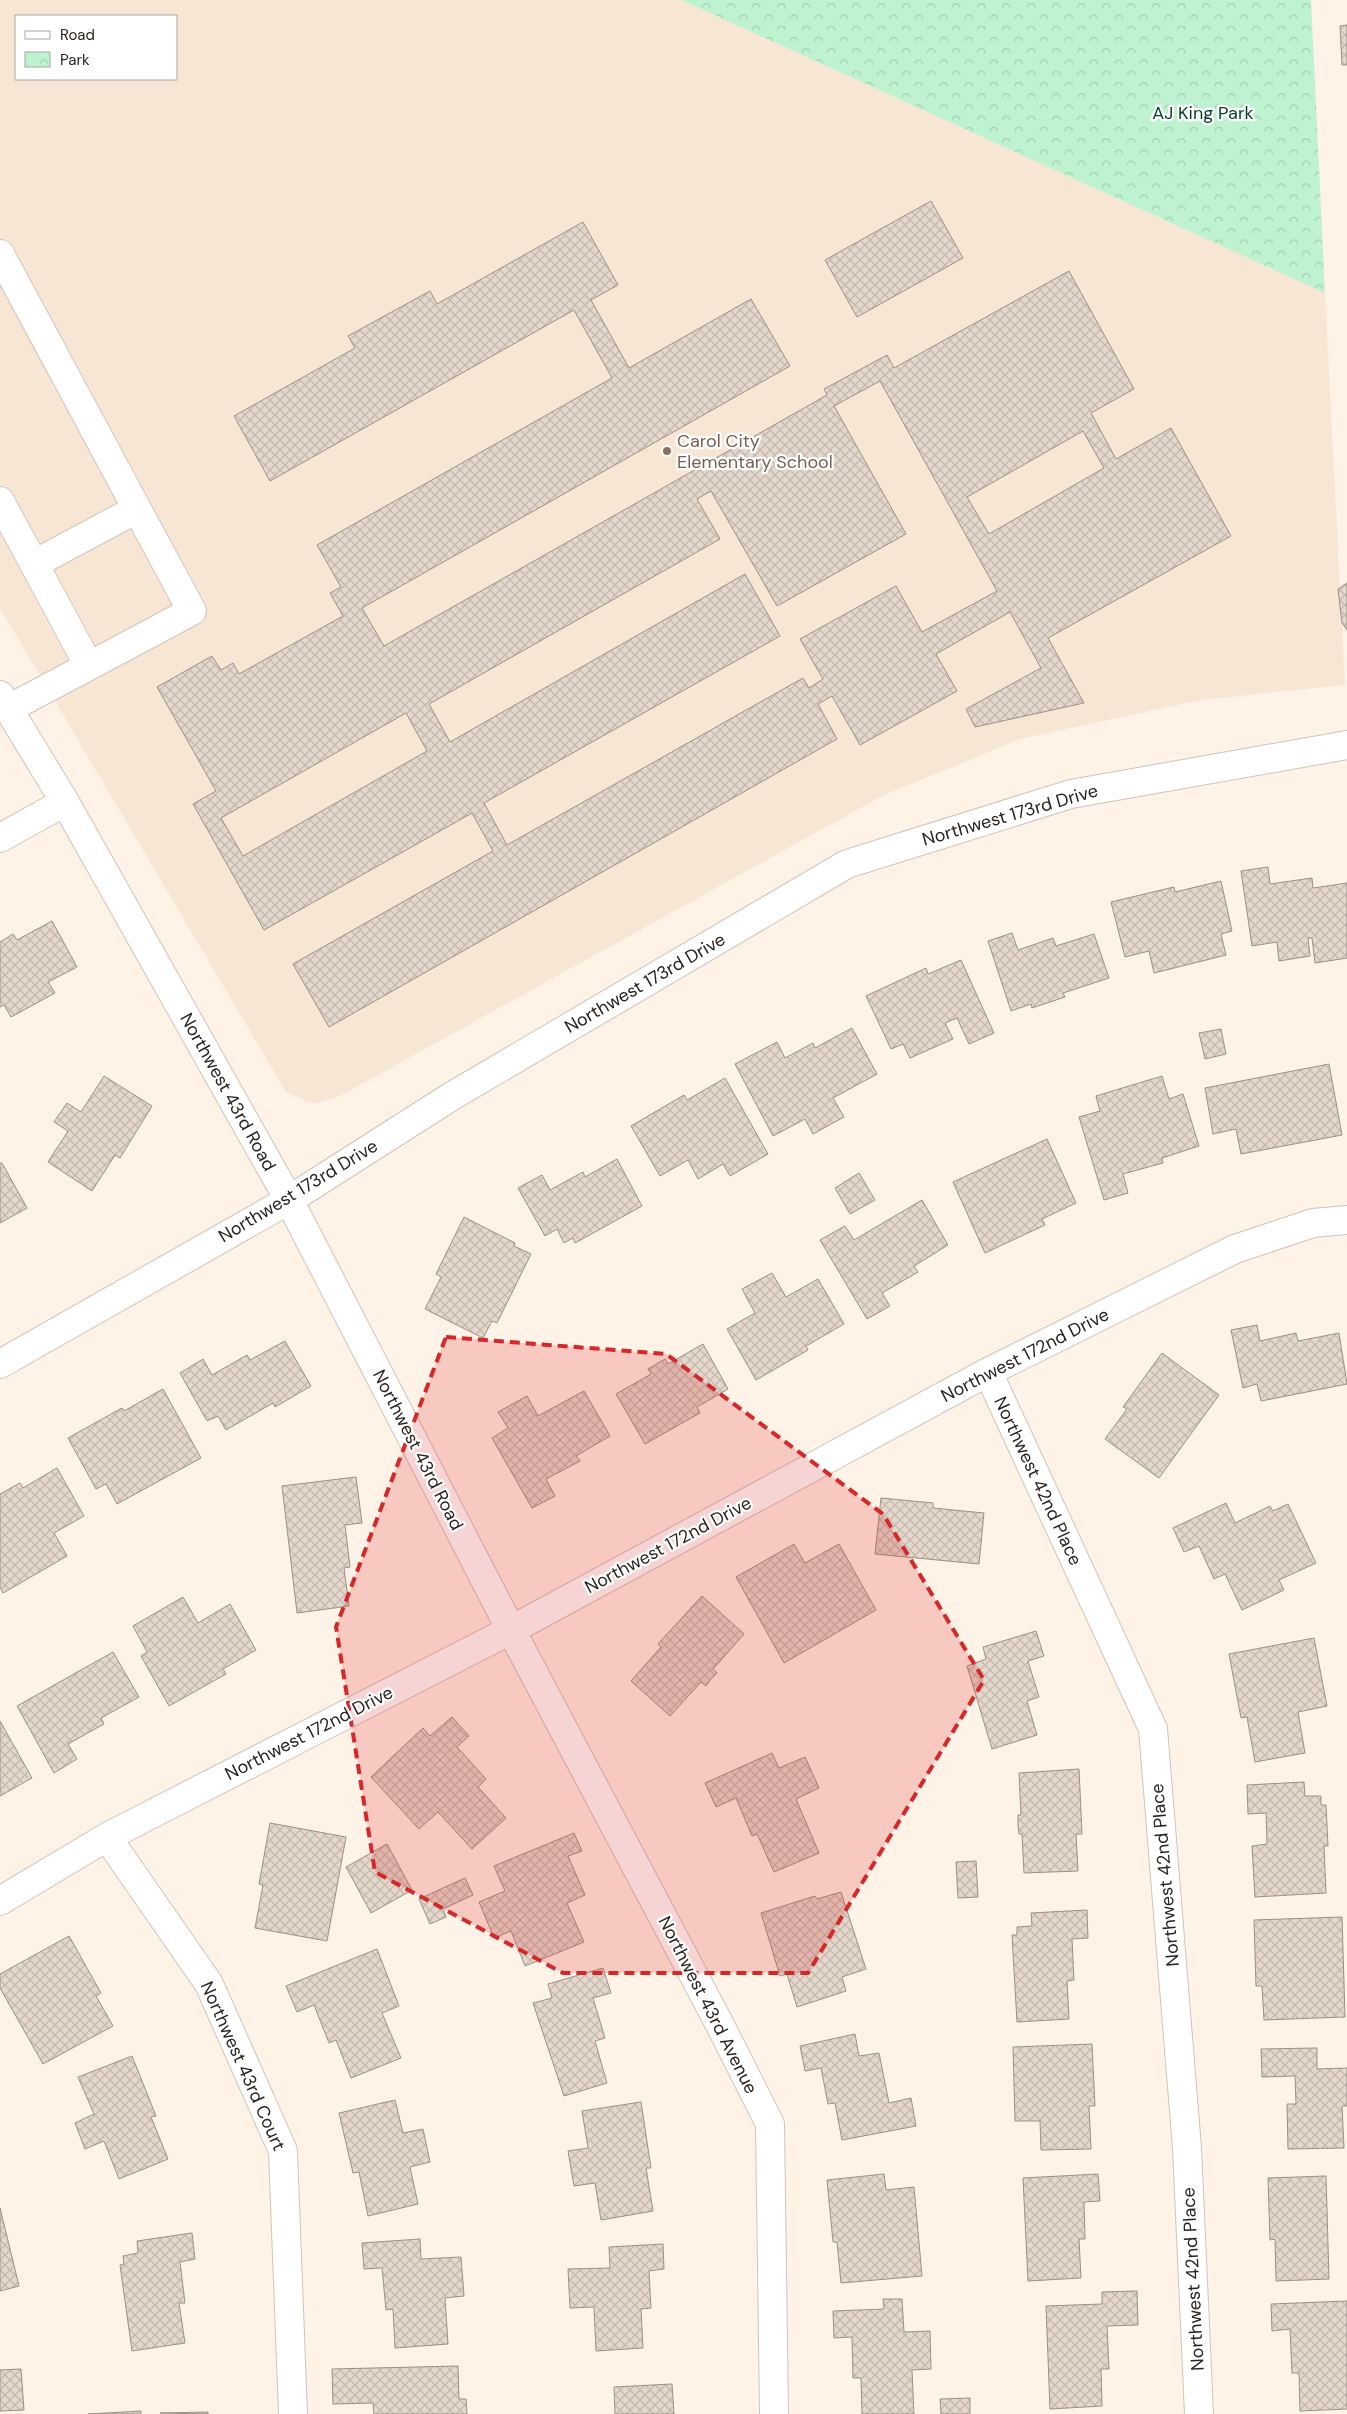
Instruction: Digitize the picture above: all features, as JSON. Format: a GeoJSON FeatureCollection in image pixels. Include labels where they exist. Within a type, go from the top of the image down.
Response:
{"type":"FeatureCollection","features":[{"type":"Feature","properties":{"kind":"street"},"geometry":{"type":"LineString","coordinates":[[0,254],[192,611],[89,666],[4,702]]}},
{"type":"Feature","properties":{"kind":"street"},"geometry":{"type":"LineString","coordinates":[[0,501],[89,666]]}},
{"type":"Feature","properties":{"kind":"street"},"geometry":{"type":"LineString","coordinates":[[34,564],[137,509]]}},
{"type":"Feature","properties":{"kind":"street","name":"Northwest 43rd Road"},"geometry":{"type":"LineString","coordinates":[[4,702],[65,802],[289,1200],[511,1630]]}},
{"type":"Feature","properties":{"kind":"street","name":"Northwest 173rd Drive"},"geometry":{"type":"LineString","coordinates":[[0,1364],[289,1200],[452,1096],[847,864],[1071,794],[1347,745]]}},
{"type":"Feature","properties":{"kind":"street"},"geometry":{"type":"LineString","coordinates":[[0,838],[65,802]]}},
{"type":"Feature","properties":{"kind":"street","name":"Northwest 172nd Drive"},"geometry":{"type":"LineString","coordinates":[[0,1901],[107,1837],[511,1630],[988,1372],[1235,1249],[1313,1222],[1347,1220]]}},
{"type":"Feature","properties":{"kind":"street","name":"Northwest 42nd Place"},"geometry":{"type":"LineString","coordinates":[[988,1372],[1153,1729],[1187,2148],[1199,2414]]}},
{"type":"Feature","properties":{"kind":"street","name":"Northwest 43rd Avenue"},"geometry":{"type":"LineString","coordinates":[[511,1630],[720,2025],[770,2124],[774,2414]]}},
{"type":"Feature","properties":{"kind":"street","name":"Northwest 43rd Court"},"geometry":{"type":"LineString","coordinates":[[107,1837],[209,1984],[283,2151],[293,2414]]}},
{"type":"Feature","properties":{"kind":"highlighted area"},"geometry":{"type":"Polygon","coordinates":[[[446,1337],[666,1354],[883,1514],[984,1680],[808,1973],[563,1973],[375,1872],[336,1627],[446,1337]]]}},
{"type":"Feature","properties":{"kind":"shaded area","name":"Carol City Elementary School"},"geometry":{"type":"Polygon","coordinates":[[[0,0],[681,0],[1325,293],[1345,685],[1201,700],[1020,739],[884,795],[340,1096],[315,1104],[286,1092],[0,608],[0,0]]]}},
{"type":"Feature","properties":{"kind":"green space","name":"AJ King Park"},"geometry":{"type":"Polygon","coordinates":[[[681,0],[1311,0],[1325,293],[681,0]]]}},
{"type":"Feature","properties":{"kind":"building"},"geometry":{"type":"Polygon","coordinates":[[[1347,25],[1347,65],[1342,65],[1340,26],[1347,25]]]}},
{"type":"Feature","properties":{"kind":"building"},"geometry":{"type":"Polygon","coordinates":[[[931,201],[963,258],[857,317],[825,260],[931,201]]]}},
{"type":"Feature","properties":{"kind":"building"},"geometry":{"type":"Polygon","coordinates":[[[583,222],[618,285],[591,300],[629,368],[751,299],[790,366],[362,608],[384,646],[827,395],[824,389],[887,355],[894,368],[1069,271],[1134,389],[1091,413],[1116,459],[1171,428],[1231,536],[1048,638],[1084,703],[975,727],[966,709],[1041,668],[1010,612],[936,654],[957,691],[860,745],[832,696],[818,704],[837,739],[329,1027],[293,964],[493,851],[472,813],[264,930],[193,804],[216,791],[157,687],[212,656],[221,670],[233,663],[239,674],[343,616],[330,593],[341,587],[317,545],[612,378],[574,310],[270,481],[234,416],[355,348],[348,336],[430,291],[437,304],[583,222]],[[880,381],[834,406],[906,534],[777,606],[711,491],[697,499],[720,539],[429,704],[450,742],[745,574],[780,636],[484,803],[507,845],[803,678],[809,688],[823,679],[800,639],[896,586],[922,632],[997,591],[880,381]],[[1083,431],[967,497],[989,534],[1104,468],[1083,431]],[[406,713],[221,818],[243,856],[427,751],[406,713]]]}},
{"type":"Feature","properties":{"kind":"building"},"geometry":{"type":"Polygon","coordinates":[[[1347,583],[1347,630],[1342,623],[1338,589],[1347,583]]]}},
{"type":"Feature","properties":{"kind":"building"},"geometry":{"type":"Polygon","coordinates":[[[1268,867],[1270,884],[1312,878],[1313,888],[1347,883],[1347,958],[1315,963],[1312,938],[1308,938],[1310,956],[1279,961],[1277,942],[1252,946],[1241,871],[1268,867]]]}},
{"type":"Feature","properties":{"kind":"building"},"geometry":{"type":"Polygon","coordinates":[[[1221,881],[1232,931],[1221,934],[1226,955],[1154,973],[1149,951],[1125,957],[1111,902],[1174,887],[1175,892],[1221,881]]]}},
{"type":"Feature","properties":{"kind":"building"},"geometry":{"type":"Polygon","coordinates":[[[52,921],[77,967],[48,982],[55,993],[11,1017],[4,1005],[0,1007],[0,942],[13,934],[17,940],[52,921]]]}},
{"type":"Feature","properties":{"kind":"building"},"geometry":{"type":"Polygon","coordinates":[[[1012,933],[1018,950],[1053,938],[1056,946],[1094,934],[1109,978],[1063,993],[1065,997],[1032,1008],[1031,1004],[1011,1011],[988,941],[1012,933]]]}},
{"type":"Feature","properties":{"kind":"building"},"geometry":{"type":"Polygon","coordinates":[[[961,960],[994,1033],[969,1044],[957,1018],[945,1023],[953,1039],[910,1058],[903,1044],[891,1049],[866,996],[926,968],[928,974],[961,960]]]}},
{"type":"Feature","properties":{"kind":"building"},"geometry":{"type":"Polygon","coordinates":[[[852,1028],[877,1074],[833,1098],[844,1117],[813,1134],[805,1119],[773,1136],[735,1064],[777,1042],[785,1058],[813,1043],[815,1048],[852,1028]]]}},
{"type":"Feature","properties":{"kind":"building"},"geometry":{"type":"Polygon","coordinates":[[[1221,1029],[1226,1054],[1205,1059],[1199,1033],[1221,1029]]]}},
{"type":"Feature","properties":{"kind":"building"},"geometry":{"type":"Polygon","coordinates":[[[1329,1064],[1342,1135],[1241,1154],[1236,1129],[1213,1134],[1205,1088],[1329,1064]]]}},
{"type":"Feature","properties":{"kind":"building"},"geometry":{"type":"Polygon","coordinates":[[[104,1076],[152,1106],[120,1158],[115,1155],[92,1191],[48,1162],[68,1131],[54,1122],[67,1103],[81,1112],[104,1076]]]}},
{"type":"Feature","properties":{"kind":"building"},"geometry":{"type":"Polygon","coordinates":[[[1162,1076],[1169,1099],[1183,1094],[1199,1146],[1162,1158],[1163,1163],[1123,1174],[1128,1193],[1104,1200],[1079,1117],[1100,1111],[1096,1096],[1162,1076]]]}},
{"type":"Feature","properties":{"kind":"building"},"geometry":{"type":"Polygon","coordinates":[[[725,1078],[768,1154],[730,1176],[723,1164],[698,1179],[688,1160],[660,1176],[631,1126],[684,1095],[687,1100],[725,1078]]]}},
{"type":"Feature","properties":{"kind":"building"},"geometry":{"type":"Polygon","coordinates":[[[1047,1139],[1076,1203],[1042,1219],[1045,1225],[985,1253],[953,1182],[1047,1139]]]}},
{"type":"Feature","properties":{"kind":"building"},"geometry":{"type":"Polygon","coordinates":[[[617,1159],[642,1206],[575,1243],[573,1238],[564,1243],[557,1229],[545,1236],[518,1188],[542,1175],[550,1190],[583,1172],[585,1177],[617,1159]]]}},
{"type":"Feature","properties":{"kind":"building"},"geometry":{"type":"Polygon","coordinates":[[[0,1163],[2,1163],[27,1208],[0,1223],[0,1163]]]}},
{"type":"Feature","properties":{"kind":"building"},"geometry":{"type":"Polygon","coordinates":[[[859,1173],[875,1200],[850,1214],[835,1188],[859,1173]]]}},
{"type":"Feature","properties":{"kind":"building"},"geometry":{"type":"Polygon","coordinates":[[[922,1200],[948,1245],[914,1266],[918,1272],[882,1293],[890,1306],[867,1319],[820,1240],[845,1226],[854,1240],[922,1200]]]}},
{"type":"Feature","properties":{"kind":"building"},"geometry":{"type":"Polygon","coordinates":[[[464,1217],[515,1243],[514,1246],[531,1254],[497,1323],[492,1321],[483,1338],[425,1309],[441,1277],[436,1274],[464,1217]]]}},
{"type":"Feature","properties":{"kind":"building"},"geometry":{"type":"Polygon","coordinates":[[[772,1273],[786,1297],[818,1279],[844,1324],[806,1346],[808,1350],[756,1380],[727,1329],[755,1313],[742,1289],[772,1273]]]}},
{"type":"Feature","properties":{"kind":"building"},"geometry":{"type":"Polygon","coordinates":[[[1257,1325],[1260,1341],[1296,1333],[1298,1341],[1339,1333],[1347,1384],[1261,1401],[1257,1384],[1243,1388],[1231,1330],[1257,1325]]]}},
{"type":"Feature","properties":{"kind":"building"},"geometry":{"type":"Polygon","coordinates":[[[285,1341],[311,1386],[275,1407],[273,1403],[226,1430],[218,1416],[207,1421],[180,1373],[203,1359],[212,1375],[247,1355],[250,1360],[285,1341]]]}},
{"type":"Feature","properties":{"kind":"building"},"geometry":{"type":"Polygon","coordinates":[[[703,1344],[728,1389],[697,1407],[700,1413],[645,1444],[616,1394],[651,1374],[648,1369],[665,1359],[668,1364],[703,1344]]]}},
{"type":"Feature","properties":{"kind":"building"},"geometry":{"type":"Polygon","coordinates":[[[1162,1353],[1219,1395],[1159,1478],[1105,1439],[1127,1409],[1123,1407],[1162,1353]]]}},
{"type":"Feature","properties":{"kind":"building"},"geometry":{"type":"Polygon","coordinates":[[[163,1389],[201,1458],[117,1504],[106,1484],[96,1489],[68,1438],[122,1408],[124,1411],[163,1389]]]}},
{"type":"Feature","properties":{"kind":"building"},"geometry":{"type":"Polygon","coordinates":[[[584,1391],[610,1436],[576,1456],[580,1461],[546,1479],[555,1496],[532,1508],[492,1438],[508,1428],[498,1412],[527,1396],[538,1416],[584,1391]]]}},
{"type":"Feature","properties":{"kind":"building"},"geometry":{"type":"Polygon","coordinates":[[[57,1468],[84,1516],[54,1533],[67,1556],[3,1593],[0,1587],[0,1494],[20,1483],[23,1488],[57,1468]]]}},
{"type":"Feature","properties":{"kind":"building"},"geometry":{"type":"Polygon","coordinates":[[[356,1477],[362,1523],[345,1525],[350,1567],[344,1568],[349,1606],[297,1613],[282,1486],[356,1477]]]}},
{"type":"Feature","properties":{"kind":"building"},"geometry":{"type":"Polygon","coordinates":[[[881,1498],[933,1503],[933,1508],[984,1513],[979,1564],[875,1554],[881,1498]]]}},
{"type":"Feature","properties":{"kind":"building"},"geometry":{"type":"Polygon","coordinates":[[[1226,1503],[1235,1523],[1270,1506],[1273,1511],[1288,1504],[1316,1563],[1279,1580],[1284,1590],[1242,1610],[1225,1574],[1214,1579],[1199,1546],[1184,1552],[1173,1528],[1226,1503]]]}},
{"type":"Feature","properties":{"kind":"building"},"geometry":{"type":"Polygon","coordinates":[[[794,1544],[805,1563],[839,1544],[876,1610],[784,1663],[736,1577],[794,1544]]]}},
{"type":"Feature","properties":{"kind":"building"},"geometry":{"type":"Polygon","coordinates":[[[702,1596],[744,1634],[713,1669],[717,1673],[706,1686],[701,1682],[670,1716],[631,1681],[661,1647],[658,1644],[702,1596]]]}},
{"type":"Feature","properties":{"kind":"building"},"geometry":{"type":"Polygon","coordinates":[[[183,1597],[198,1623],[230,1604],[256,1650],[223,1669],[226,1674],[169,1706],[141,1656],[147,1652],[133,1626],[183,1597]]]}},
{"type":"Feature","properties":{"kind":"building"},"geometry":{"type":"Polygon","coordinates":[[[1036,1631],[1044,1656],[1028,1661],[1039,1697],[1027,1701],[1037,1735],[992,1749],[967,1666],[986,1659],[983,1647],[1036,1631]]]}},
{"type":"Feature","properties":{"kind":"building"},"geometry":{"type":"Polygon","coordinates":[[[1314,1638],[1327,1706],[1298,1712],[1305,1753],[1255,1762],[1247,1717],[1241,1718],[1229,1654],[1314,1638]]]}},
{"type":"Feature","properties":{"kind":"building"},"geometry":{"type":"Polygon","coordinates":[[[113,1652],[139,1697],[101,1718],[104,1724],[68,1744],[77,1759],[54,1773],[17,1706],[113,1652]]]}},
{"type":"Feature","properties":{"kind":"building"},"geometry":{"type":"Polygon","coordinates":[[[452,1717],[469,1736],[457,1747],[486,1779],[478,1787],[506,1818],[472,1849],[438,1812],[419,1829],[371,1777],[423,1728],[430,1736],[452,1717]]]}},
{"type":"Feature","properties":{"kind":"building"},"geometry":{"type":"Polygon","coordinates":[[[0,1721],[32,1778],[0,1796],[0,1721]]]}},
{"type":"Feature","properties":{"kind":"building"},"geometry":{"type":"Polygon","coordinates":[[[772,1753],[779,1768],[805,1757],[819,1788],[796,1799],[819,1853],[774,1872],[757,1834],[752,1836],[736,1798],[716,1807],[705,1783],[772,1753]]]}},
{"type":"Feature","properties":{"kind":"building"},"geometry":{"type":"Polygon","coordinates":[[[1079,1769],[1082,1834],[1076,1834],[1078,1871],[1024,1873],[1022,1834],[1019,1834],[1018,1825],[1018,1815],[1021,1815],[1019,1773],[1079,1769]]]}},
{"type":"Feature","properties":{"kind":"building"},"geometry":{"type":"Polygon","coordinates":[[[1304,1782],[1305,1796],[1321,1796],[1321,1805],[1326,1805],[1328,1846],[1324,1846],[1326,1893],[1255,1897],[1252,1846],[1267,1844],[1266,1813],[1248,1814],[1247,1785],[1304,1782]]]}},
{"type":"Feature","properties":{"kind":"building"},"geometry":{"type":"Polygon","coordinates":[[[270,1823],[346,1837],[327,1941],[255,1928],[263,1885],[259,1884],[270,1823]]]}},
{"type":"Feature","properties":{"kind":"building"},"geometry":{"type":"Polygon","coordinates":[[[574,1833],[582,1851],[568,1856],[585,1895],[567,1903],[584,1942],[525,1966],[511,1931],[494,1938],[479,1902],[505,1891],[494,1866],[574,1833]]]}},
{"type":"Feature","properties":{"kind":"building"},"geometry":{"type":"Polygon","coordinates":[[[387,1844],[412,1890],[371,1913],[346,1867],[387,1844]]]}},
{"type":"Feature","properties":{"kind":"building"},"geometry":{"type":"Polygon","coordinates":[[[976,1861],[978,1897],[958,1898],[956,1862],[976,1861]]]}},
{"type":"Feature","properties":{"kind":"building"},"geometry":{"type":"Polygon","coordinates":[[[465,1878],[473,1895],[443,1909],[446,1917],[430,1924],[419,1899],[465,1878]]]}},
{"type":"Feature","properties":{"kind":"building"},"geometry":{"type":"Polygon","coordinates":[[[841,1892],[866,1969],[842,1977],[846,1991],[797,2007],[787,1974],[780,1976],[761,1913],[815,1896],[817,1899],[841,1892]]]}},
{"type":"Feature","properties":{"kind":"building"},"geometry":{"type":"Polygon","coordinates":[[[1087,1910],[1088,1938],[1072,1939],[1074,1980],[1067,1981],[1069,2019],[1017,2022],[1012,1935],[1017,1935],[1017,1927],[1032,1926],[1031,1913],[1087,1910]]]}},
{"type":"Feature","properties":{"kind":"building"},"geometry":{"type":"Polygon","coordinates":[[[1342,1917],[1345,2017],[1264,2020],[1262,1986],[1256,1986],[1254,1920],[1342,1917]]]}},
{"type":"Feature","properties":{"kind":"building"},"geometry":{"type":"Polygon","coordinates":[[[69,1936],[101,1993],[96,1996],[113,2026],[43,2064],[0,1988],[0,1974],[69,1936]]]}},
{"type":"Feature","properties":{"kind":"building"},"geometry":{"type":"Polygon","coordinates":[[[377,1949],[399,2006],[382,2013],[401,2058],[351,2078],[336,2040],[329,2043],[314,2005],[297,2012],[286,1986],[377,1949]]]}},
{"type":"Feature","properties":{"kind":"building"},"geometry":{"type":"Polygon","coordinates":[[[603,1968],[611,1993],[593,1998],[605,2038],[595,2041],[607,2083],[564,2096],[533,2003],[552,1998],[548,1984],[603,1968]]]}},
{"type":"Feature","properties":{"kind":"building"},"geometry":{"type":"Polygon","coordinates":[[[855,2034],[859,2056],[879,2053],[889,2103],[911,2098],[916,2126],[842,2140],[835,2103],[828,2104],[821,2068],[805,2071],[800,2046],[855,2034]]]}},
{"type":"Feature","properties":{"kind":"building"},"geometry":{"type":"Polygon","coordinates":[[[1092,2044],[1095,2106],[1089,2106],[1091,2149],[1041,2150],[1040,2121],[1015,2121],[1013,2047],[1092,2044]]]}},
{"type":"Feature","properties":{"kind":"building"},"geometry":{"type":"Polygon","coordinates":[[[1317,2048],[1317,2069],[1347,2068],[1347,2106],[1342,2106],[1344,2148],[1288,2149],[1287,2104],[1296,2104],[1295,2076],[1262,2077],[1261,2049],[1317,2048]]]}},
{"type":"Feature","properties":{"kind":"building"},"geometry":{"type":"Polygon","coordinates":[[[132,2056],[156,2116],[151,2117],[168,2159],[119,2179],[104,2141],[85,2149],[75,2123],[94,2114],[78,2077],[132,2056]]]}},
{"type":"Feature","properties":{"kind":"building"},"geometry":{"type":"Polygon","coordinates":[[[395,2100],[403,2133],[423,2129],[430,2162],[410,2167],[418,2204],[368,2216],[359,2172],[353,2173],[339,2113],[395,2100]]]}},
{"type":"Feature","properties":{"kind":"building"},"geometry":{"type":"Polygon","coordinates":[[[641,2102],[651,2168],[646,2168],[653,2211],[601,2220],[595,2183],[574,2186],[568,2151],[588,2148],[582,2111],[641,2102]]]}},
{"type":"Feature","properties":{"kind":"building"},"geometry":{"type":"Polygon","coordinates":[[[884,2174],[886,2190],[914,2187],[922,2276],[841,2283],[837,2242],[833,2242],[827,2180],[884,2174]]]}},
{"type":"Feature","properties":{"kind":"building"},"geometry":{"type":"Polygon","coordinates":[[[1098,2174],[1100,2201],[1084,2202],[1085,2239],[1079,2239],[1081,2278],[1028,2281],[1023,2178],[1098,2174]]]}},
{"type":"Feature","properties":{"kind":"building"},"geometry":{"type":"Polygon","coordinates":[[[1326,2176],[1329,2279],[1276,2281],[1275,2239],[1270,2240],[1268,2178],[1326,2176]]]}},
{"type":"Feature","properties":{"kind":"building"},"geometry":{"type":"Polygon","coordinates":[[[0,2208],[19,2286],[0,2291],[0,2208]]]}},
{"type":"Feature","properties":{"kind":"building"},"geometry":{"type":"Polygon","coordinates":[[[192,2233],[195,2259],[180,2262],[185,2303],[179,2303],[185,2343],[132,2351],[120,2265],[124,2264],[123,2256],[138,2253],[137,2241],[192,2233]]]}},
{"type":"Feature","properties":{"kind":"building"},"geometry":{"type":"Polygon","coordinates":[[[420,2239],[421,2259],[461,2257],[464,2296],[445,2298],[448,2344],[395,2348],[393,2309],[386,2310],[382,2268],[364,2269],[362,2243],[420,2239]]]}},
{"type":"Feature","properties":{"kind":"building"},"geometry":{"type":"Polygon","coordinates":[[[663,2244],[664,2269],[649,2271],[651,2308],[641,2309],[643,2348],[596,2351],[594,2307],[570,2308],[568,2269],[610,2268],[609,2247],[663,2244]]]}},
{"type":"Feature","properties":{"kind":"building"},"geometry":{"type":"Polygon","coordinates":[[[1137,2291],[1138,2325],[1107,2326],[1109,2369],[1101,2369],[1102,2406],[1050,2409],[1046,2306],[1102,2304],[1102,2292],[1137,2291]]]}},
{"type":"Feature","properties":{"kind":"building"},"geometry":{"type":"Polygon","coordinates":[[[883,2299],[902,2299],[904,2332],[930,2331],[931,2369],[912,2370],[914,2414],[862,2414],[861,2378],[853,2378],[852,2337],[834,2338],[833,2311],[884,2309],[883,2299]]]}},
{"type":"Feature","properties":{"kind":"building"},"geometry":{"type":"Polygon","coordinates":[[[1347,2301],[1347,2409],[1300,2411],[1299,2373],[1292,2373],[1290,2329],[1272,2331],[1271,2304],[1347,2301]]]}},
{"type":"Feature","properties":{"kind":"building"},"geometry":{"type":"Polygon","coordinates":[[[458,2366],[459,2399],[466,2399],[467,2414],[374,2414],[373,2403],[333,2404],[332,2369],[458,2366]]]}},
{"type":"Feature","properties":{"kind":"building"},"geometry":{"type":"Polygon","coordinates":[[[21,2369],[24,2410],[0,2411],[0,2370],[21,2369]]]}},
{"type":"Feature","properties":{"kind":"building"},"geometry":{"type":"Polygon","coordinates":[[[672,2384],[674,2414],[615,2414],[614,2387],[672,2384]]]}},
{"type":"Feature","properties":{"kind":"building"},"geometry":{"type":"Polygon","coordinates":[[[970,2398],[970,2414],[941,2414],[940,2399],[970,2398]]]}},
{"type":"Feature","properties":{"kind":"building"},"geometry":{"type":"Polygon","coordinates":[[[141,2411],[141,2414],[88,2414],[141,2411]]]}},
{"type":"Feature","properties":{"kind":"building"},"geometry":{"type":"Polygon","coordinates":[[[208,2412],[208,2414],[160,2413],[208,2412]]]}},
{"type":"Feature","properties":{"kind":"place","name":"Carol City Elementary School"},"geometry":{"type":"Point","coordinates":[667,451]}}]}
